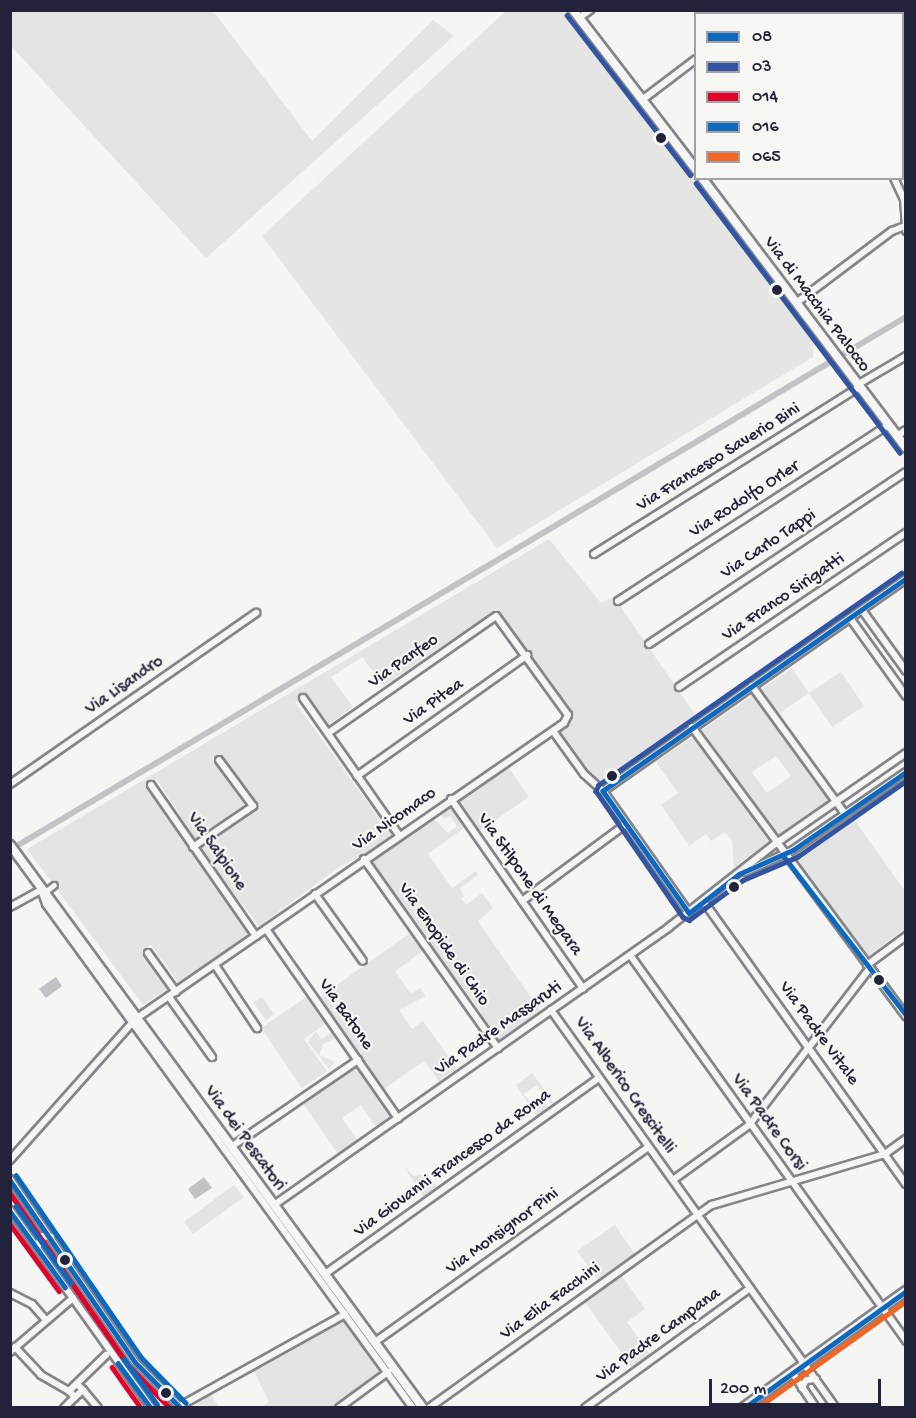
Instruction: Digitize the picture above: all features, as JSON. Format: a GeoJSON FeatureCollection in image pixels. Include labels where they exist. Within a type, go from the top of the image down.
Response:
{"type":"FeatureCollection","features":[{"type":"Feature","properties":{"kind":"street"},"geometry":{"type":"LineString","coordinates":[[573,10],[694,167]]}},
{"type":"Feature","properties":{"kind":"street"},"geometry":{"type":"LineString","coordinates":[[579,18],[590,10]]}},
{"type":"Feature","properties":{"kind":"street"},"geometry":{"type":"LineString","coordinates":[[642,100],[694,61]]}},
{"type":"Feature","properties":{"kind":"street","name":"Via di Macchia Palocco"},"geometry":{"type":"LineString","coordinates":[[704,180],[906,448]]}},
{"type":"Feature","properties":{"kind":"street"},"geometry":{"type":"LineString","coordinates":[[895,180],[904,199],[906,231]]}},
{"type":"Feature","properties":{"kind":"street"},"geometry":{"type":"LineString","coordinates":[[796,303],[892,231],[905,226]]}},
{"type":"Feature","properties":{"kind":"street","name":"Via Francesco Saverio Bini"},"geometry":{"type":"LineString","coordinates":[[594,554],[906,356]]}},
{"type":"Feature","properties":{"kind":"street","name":"Via Rodolfo Orler"},"geometry":{"type":"LineString","coordinates":[[618,601],[888,425]]}},
{"type":"Feature","properties":{"kind":"street"},"geometry":{"type":"LineString","coordinates":[[897,436],[906,430]]}},
{"type":"Feature","properties":{"kind":"street","name":"Via Carlo Tappi"},"geometry":{"type":"LineString","coordinates":[[649,644],[906,472]]}},
{"type":"Feature","properties":{"kind":"street","name":"Via Franco Sirigatti"},"geometry":{"type":"LineString","coordinates":[[679,687],[906,533]]}},
{"type":"Feature","properties":{"kind":"street"},"geometry":{"type":"LineString","coordinates":[[603,791],[906,579]]}},
{"type":"Feature","properties":{"kind":"street"},"geometry":{"type":"LineString","coordinates":[[862,610],[906,671]]}},
{"type":"Feature","properties":{"kind":"street","name":"Via Lisandro"},"geometry":{"type":"LineString","coordinates":[[10,784],[256,613]]}},
{"type":"Feature","properties":{"kind":"street","name":"Via Nicomaco"},"geometry":{"type":"LineString","coordinates":[[10,1160],[138,1018],[364,859],[566,722],[567,713],[498,616]]}},
{"type":"Feature","properties":{"kind":"street","name":"Via Panfeo"},"geometry":{"type":"LineString","coordinates":[[328,733],[498,616]]}},
{"type":"Feature","properties":{"kind":"street"},"geometry":{"type":"LineString","coordinates":[[850,618],[906,696]]}},
{"type":"Feature","properties":{"kind":"street","name":"Via Pitea"},"geometry":{"type":"LineString","coordinates":[[357,776],[527,655]]}},
{"type":"Feature","properties":{"kind":"street"},"geometry":{"type":"LineString","coordinates":[[752,686],[845,814]]}},
{"type":"Feature","properties":{"kind":"street"},"geometry":{"type":"LineString","coordinates":[[303,698],[399,835]]}},
{"type":"Feature","properties":{"kind":"street"},"geometry":{"type":"LineString","coordinates":[[692,727],[783,855],[906,1016]]}},
{"type":"Feature","properties":{"kind":"street"},"geometry":{"type":"LineString","coordinates":[[553,731],[584,774],[603,791],[689,913]]}},
{"type":"Feature","properties":{"kind":"street","name":"Via Padre Massaruti"},"geometry":{"type":"LineString","coordinates":[[277,1203],[689,913],[775,844],[906,753]]}},
{"type":"Feature","properties":{"kind":"street"},"geometry":{"type":"LineString","coordinates":[[193,847],[253,806],[219,760]]}},
{"type":"Feature","properties":{"kind":"street","name":"Via Padre Massaruti"},"geometry":{"type":"LineString","coordinates":[[739,874],[783,855],[906,772]]}},
{"type":"Feature","properties":{"kind":"street","name":"Via Salpione"},"geometry":{"type":"LineString","coordinates":[[151,785],[255,936]]}},
{"type":"Feature","properties":{"kind":"street","name":"Via Stilpone di Megara"},"geometry":{"type":"LineString","coordinates":[[451,800],[583,987]]}},
{"type":"Feature","properties":{"kind":"street"},"geometry":{"type":"LineString","coordinates":[[522,901],[626,824]]}},
{"type":"Feature","properties":{"kind":"street","name":"Via dei Pescatori"},"geometry":{"type":"LineString","coordinates":[[10,846],[329,1271],[423,1407]]}},
{"type":"Feature","properties":{"kind":"street","name":"Via Enopide di Chio"},"geometry":{"type":"LineString","coordinates":[[364,859],[498,1048]]}},
{"type":"Feature","properties":{"kind":"street"},"geometry":{"type":"LineString","coordinates":[[10,907],[53,886]]}},
{"type":"Feature","properties":{"kind":"street"},"geometry":{"type":"LineString","coordinates":[[315,894],[363,961]]}},
{"type":"Feature","properties":{"kind":"street","name":"Via Padre Vitale"},"geometry":{"type":"LineString","coordinates":[[704,902],[906,1184]]}},
{"type":"Feature","properties":{"kind":"street","name":"Via Batone"},"geometry":{"type":"LineString","coordinates":[[266,929],[398,1118]]}},
{"type":"Feature","properties":{"kind":"street"},"geometry":{"type":"LineString","coordinates":[[673,1180],[749,1125],[869,967],[906,936]]}},
{"type":"Feature","properties":{"kind":"street"},"geometry":{"type":"LineString","coordinates":[[148,953],[176,992]]}},
{"type":"Feature","properties":{"kind":"street","name":"Via Padre Corsi"},"geometry":{"type":"LineString","coordinates":[[630,955],[749,1125],[906,1341]]}},
{"type":"Feature","properties":{"kind":"street"},"geometry":{"type":"LineString","coordinates":[[215,965],[257,1028]]}},
{"type":"Feature","properties":{"kind":"street"},"geometry":{"type":"LineString","coordinates":[[169,998],[212,1057]]}},
{"type":"Feature","properties":{"kind":"street","name":"Via Alberico Crescitelli"},"geometry":{"type":"LineString","coordinates":[[551,1010],[698,1215]]}},
{"type":"Feature","properties":{"kind":"street","name":"Via dei Pescatori"},"geometry":{"type":"LineString","coordinates":[[138,1018],[345,1314],[413,1407]]}},
{"type":"Feature","properties":{"kind":"street"},"geometry":{"type":"LineString","coordinates":[[234,1145],[358,1060]]}},
{"type":"Feature","properties":{"kind":"street","name":"Via Giovanni Francesco da Roma"},"geometry":{"type":"LineString","coordinates":[[329,1271],[599,1078]]}},
{"type":"Feature","properties":{"kind":"street"},"geometry":{"type":"LineString","coordinates":[[793,1184],[885,1154],[906,1139]]}},
{"type":"Feature","properties":{"kind":"street","name":"Via Monsignor Pini"},"geometry":{"type":"LineString","coordinates":[[377,1340],[648,1146]]}},
{"type":"Feature","properties":{"kind":"street"},"geometry":{"type":"LineString","coordinates":[[10,1179],[41,1221],[135,1362],[181,1407],[345,1314]]}},
{"type":"Feature","properties":{"kind":"street","name":"Via Elia Facchini"},"geometry":{"type":"LineString","coordinates":[[431,1407],[710,1206],[793,1184]]}},
{"type":"Feature","properties":{"kind":"street"},"geometry":{"type":"LineString","coordinates":[[10,1210],[151,1407]]}},
{"type":"Feature","properties":{"kind":"street"},"geometry":{"type":"LineString","coordinates":[[698,1215],[836,1407]]}},
{"type":"Feature","properties":{"kind":"street"},"geometry":{"type":"LineString","coordinates":[[26,1231],[38,1234],[41,1221]]}},
{"type":"Feature","properties":{"kind":"street"},"geometry":{"type":"LineString","coordinates":[[38,1249],[40,1236],[53,1239]]}},
{"type":"Feature","properties":{"kind":"street","name":"Via Padre Campana"},"geometry":{"type":"LineString","coordinates":[[585,1407],[750,1288]]}},
{"type":"Feature","properties":{"kind":"street"},"geometry":{"type":"LineString","coordinates":[[743,1407],[906,1292]]}},
{"type":"Feature","properties":{"kind":"street"},"geometry":{"type":"LineString","coordinates":[[10,1293],[32,1304],[45,1319]]}},
{"type":"Feature","properties":{"kind":"street"},"geometry":{"type":"LineString","coordinates":[[73,1298],[45,1319],[13,1349],[41,1375],[75,1397]]}},
{"type":"Feature","properties":{"kind":"street"},"geometry":{"type":"LineString","coordinates":[[69,1391],[106,1355]]}},
{"type":"Feature","properties":{"kind":"street"},"geometry":{"type":"LineString","coordinates":[[339,1407],[388,1372]]}},
{"type":"Feature","properties":{"kind":"street"},"geometry":{"type":"LineString","coordinates":[[792,1372],[816,1407]]}},
{"type":"Feature","properties":{"kind":"street"},"geometry":{"type":"LineString","coordinates":[[802,1388],[806,1380],[816,1379]]}},
{"type":"Feature","properties":{"kind":"street"},"geometry":{"type":"LineString","coordinates":[[77,1384],[98,1407]]}},
{"type":"Feature","properties":{"kind":"street"},"geometry":{"type":"LineString","coordinates":[[64,1407],[82,1390]]}},
{"type":"Feature","properties":{"kind":"shaded area"},"geometry":{"type":"Polygon","coordinates":[[[11,10],[213,11],[312,141],[433,20],[454,36],[206,258],[11,46],[11,10]]]}},
{"type":"Feature","properties":{"kind":"shaded area"},"geometry":{"type":"Polygon","coordinates":[[[507,10],[568,11],[814,337],[813,357],[497,548],[262,236],[507,10]]]}},
{"type":"Feature","properties":{"kind":"shaded area"},"geometry":{"type":"Polygon","coordinates":[[[549,539],[601,603],[614,597],[696,716],[602,780],[589,775],[558,734],[574,717],[497,608],[384,686],[362,657],[331,677],[353,707],[328,725],[304,696],[295,702],[394,839],[339,867],[259,926],[200,849],[258,807],[219,756],[213,759],[244,805],[195,839],[157,780],[147,785],[249,936],[178,982],[151,945],[141,950],[167,989],[143,1005],[27,849],[549,539]]]}},
{"type":"Feature","properties":{"kind":"shaded area"},"geometry":{"type":"Polygon","coordinates":[[[792,668],[809,693],[777,715],[760,690],[792,668]]]}},
{"type":"Feature","properties":{"kind":"shaded area"},"geometry":{"type":"Polygon","coordinates":[[[841,672],[864,706],[832,727],[809,693],[841,672]]]}},
{"type":"Feature","properties":{"kind":"shaded area"},"geometry":{"type":"Polygon","coordinates":[[[754,694],[828,800],[776,837],[701,731],[754,694]],[[776,756],[752,772],[767,793],[791,776],[776,756]]]}},
{"type":"Feature","properties":{"kind":"shaded area"},"geometry":{"type":"Polygon","coordinates":[[[695,735],[769,842],[734,867],[732,841],[725,832],[711,841],[706,834],[689,846],[661,805],[678,793],[656,762],[695,735]]]}},
{"type":"Feature","properties":{"kind":"shaded area"},"geometry":{"type":"Polygon","coordinates":[[[507,765],[529,797],[478,832],[456,801],[507,765]]]}},
{"type":"Feature","properties":{"kind":"shaded area"},"geometry":{"type":"Polygon","coordinates":[[[449,804],[465,827],[428,854],[452,888],[476,871],[478,875],[460,888],[464,896],[461,898],[466,905],[482,893],[493,908],[478,921],[541,1012],[498,1044],[479,1016],[482,1013],[459,982],[455,983],[369,860],[432,817],[448,833],[457,826],[450,816],[444,819],[439,812],[449,804]]]}},
{"type":"Feature","properties":{"kind":"shaded area"},"geometry":{"type":"Polygon","coordinates":[[[851,815],[905,891],[905,928],[868,956],[795,856],[851,815]]]}},
{"type":"Feature","properties":{"kind":"shaded area"},"geometry":{"type":"Polygon","coordinates":[[[410,933],[423,951],[395,971],[411,994],[420,988],[426,996],[399,1010],[412,1029],[423,1021],[457,1068],[439,1081],[424,1061],[384,1089],[320,997],[410,933]]]}},
{"type":"Feature","properties":{"kind":"shaded area"},"geometry":{"type":"Polygon","coordinates":[[[56,977],[62,986],[46,998],[39,989],[56,977]]]}},
{"type":"Feature","properties":{"kind":"shaded area"},"geometry":{"type":"Polygon","coordinates":[[[309,995],[328,1022],[304,1039],[327,1071],[302,1088],[261,1028],[309,995]]]}},
{"type":"Feature","properties":{"kind":"shaded area"},"geometry":{"type":"Polygon","coordinates":[[[262,997],[274,1014],[266,1020],[253,1003],[262,997]]]}},
{"type":"Feature","properties":{"kind":"shaded area"},"geometry":{"type":"Polygon","coordinates":[[[316,1031],[321,1039],[333,1031],[338,1037],[323,1044],[319,1055],[335,1062],[329,1069],[308,1042],[316,1031]]]}},
{"type":"Feature","properties":{"kind":"shaded area"},"geometry":{"type":"Polygon","coordinates":[[[356,1064],[392,1116],[376,1127],[361,1105],[342,1118],[358,1141],[338,1154],[302,1102],[356,1064]]]}},
{"type":"Feature","properties":{"kind":"shaded area"},"geometry":{"type":"Polygon","coordinates":[[[532,1073],[555,1104],[552,1106],[537,1085],[524,1094],[533,1106],[544,1102],[549,1108],[537,1117],[516,1085],[532,1073]]]}},
{"type":"Feature","properties":{"kind":"shaded area"},"geometry":{"type":"Polygon","coordinates":[[[405,1168],[414,1176],[427,1173],[437,1187],[424,1198],[405,1168]]]}},
{"type":"Feature","properties":{"kind":"shaded area"},"geometry":{"type":"Polygon","coordinates":[[[204,1177],[212,1188],[195,1199],[188,1189],[204,1177]]]}},
{"type":"Feature","properties":{"kind":"shaded area"},"geometry":{"type":"Polygon","coordinates":[[[234,1185],[244,1197],[193,1234],[184,1222],[234,1185]]]}},
{"type":"Feature","properties":{"kind":"shaded area"},"geometry":{"type":"Polygon","coordinates":[[[615,1225],[636,1256],[599,1282],[577,1251],[615,1225]]]}},
{"type":"Feature","properties":{"kind":"shaded area"},"geometry":{"type":"Polygon","coordinates":[[[622,1276],[645,1309],[627,1322],[651,1356],[633,1369],[585,1302],[622,1276]]]}},
{"type":"Feature","properties":{"kind":"shaded area"},"geometry":{"type":"Polygon","coordinates":[[[345,1320],[384,1373],[337,1407],[259,1408],[269,1402],[254,1371],[345,1320]]]}},
{"type":"Feature","properties":{"kind":"shaded area"},"geometry":{"type":"Polygon","coordinates":[[[147,1382],[153,1384],[179,1407],[156,1407],[143,1389],[147,1382]]]}},
{"type":"Feature","properties":{"kind":"shaded area"},"geometry":{"type":"Polygon","coordinates":[[[210,1393],[219,1407],[189,1404],[210,1393]]]}},
{"type":"Feature","properties":{"kind":"waterway"},"geometry":{"type":"LineString","coordinates":[[10,850],[906,317]]}},
{"type":"Feature","properties":{"kind":"waterway"},"geometry":{"type":"LineString","coordinates":[[17,846],[139,1012]]}},
{"type":"Feature","properties":{"kind":"waterway"},"geometry":{"type":"LineString","coordinates":[[142,1016],[235,1143]]}},
{"type":"Feature","properties":{"kind":"waterway"},"geometry":{"type":"LineString","coordinates":[[238,1147],[277,1201]]}},
{"type":"Feature","properties":{"kind":"waterway"},"geometry":{"type":"LineString","coordinates":[[280,1205],[327,1269]]}},
{"type":"Feature","properties":{"kind":"waterway"},"geometry":{"type":"LineString","coordinates":[[330,1273],[377,1337]]}},
{"type":"Feature","properties":{"kind":"waterway"},"geometry":{"type":"LineString","coordinates":[[379,1340],[428,1407]]}},
{"type":"Feature","properties":{"kind":"transit line","name":"03"},"geometry":{"type":"LineString","coordinates":[[567,15],[690,175]]}},
{"type":"Feature","properties":{"kind":"transit line","name":"03"},"geometry":{"type":"LineString","coordinates":[[696,183],[900,453]]}},
{"type":"Feature","properties":{"kind":"transit line","name":"03"},"geometry":{"type":"LineString","coordinates":[[902,573],[599,785],[596,791],[683,917],[689,920],[743,880],[797,857],[906,781]]}},
{"type":"Feature","properties":{"kind":"transit line","name":"08"},"geometry":{"type":"LineString","coordinates":[[906,579],[603,791],[689,913],[739,874],[793,850],[906,772]]}},
{"type":"Feature","properties":{"kind":"transit line","name":"08"},"geometry":{"type":"LineString","coordinates":[[783,855],[906,1015]]}},
{"type":"Feature","properties":{"kind":"transit line","name":"016"},"geometry":{"type":"LineString","coordinates":[[16,1175],[141,1357],[186,1403]]}},
{"type":"Feature","properties":{"kind":"transit line","name":"08"},"geometry":{"type":"LineString","coordinates":[[10,1180],[135,1362],[181,1408]]}},
{"type":"Feature","properties":{"kind":"transit line","name":"014"},"geometry":{"type":"LineString","coordinates":[[10,1193],[129,1366],[170,1408]]}},
{"type":"Feature","properties":{"kind":"transit line","name":"016"},"geometry":{"type":"LineString","coordinates":[[16,1206],[71,1283]]}},
{"type":"Feature","properties":{"kind":"transit line","name":"08"},"geometry":{"type":"LineString","coordinates":[[10,1211],[65,1287]]}},
{"type":"Feature","properties":{"kind":"transit line","name":"014"},"geometry":{"type":"LineString","coordinates":[[10,1224],[59,1291]]}},
{"type":"Feature","properties":{"kind":"transit line","name":"08"},"geometry":{"type":"LineString","coordinates":[[744,1408],[906,1291]]}},
{"type":"Feature","properties":{"kind":"transit line","name":"065"},"geometry":{"type":"LineString","coordinates":[[757,1408],[906,1301]]}},
{"type":"Feature","properties":{"kind":"transit line","name":"016"},"geometry":{"type":"LineString","coordinates":[[124,1359],[157,1404]]}},
{"type":"Feature","properties":{"kind":"transit line","name":"08"},"geometry":{"type":"LineString","coordinates":[[118,1363],[151,1408]]}},
{"type":"Feature","properties":{"kind":"transit line","name":"014"},"geometry":{"type":"LineString","coordinates":[[112,1367],[141,1408]]}}]}
